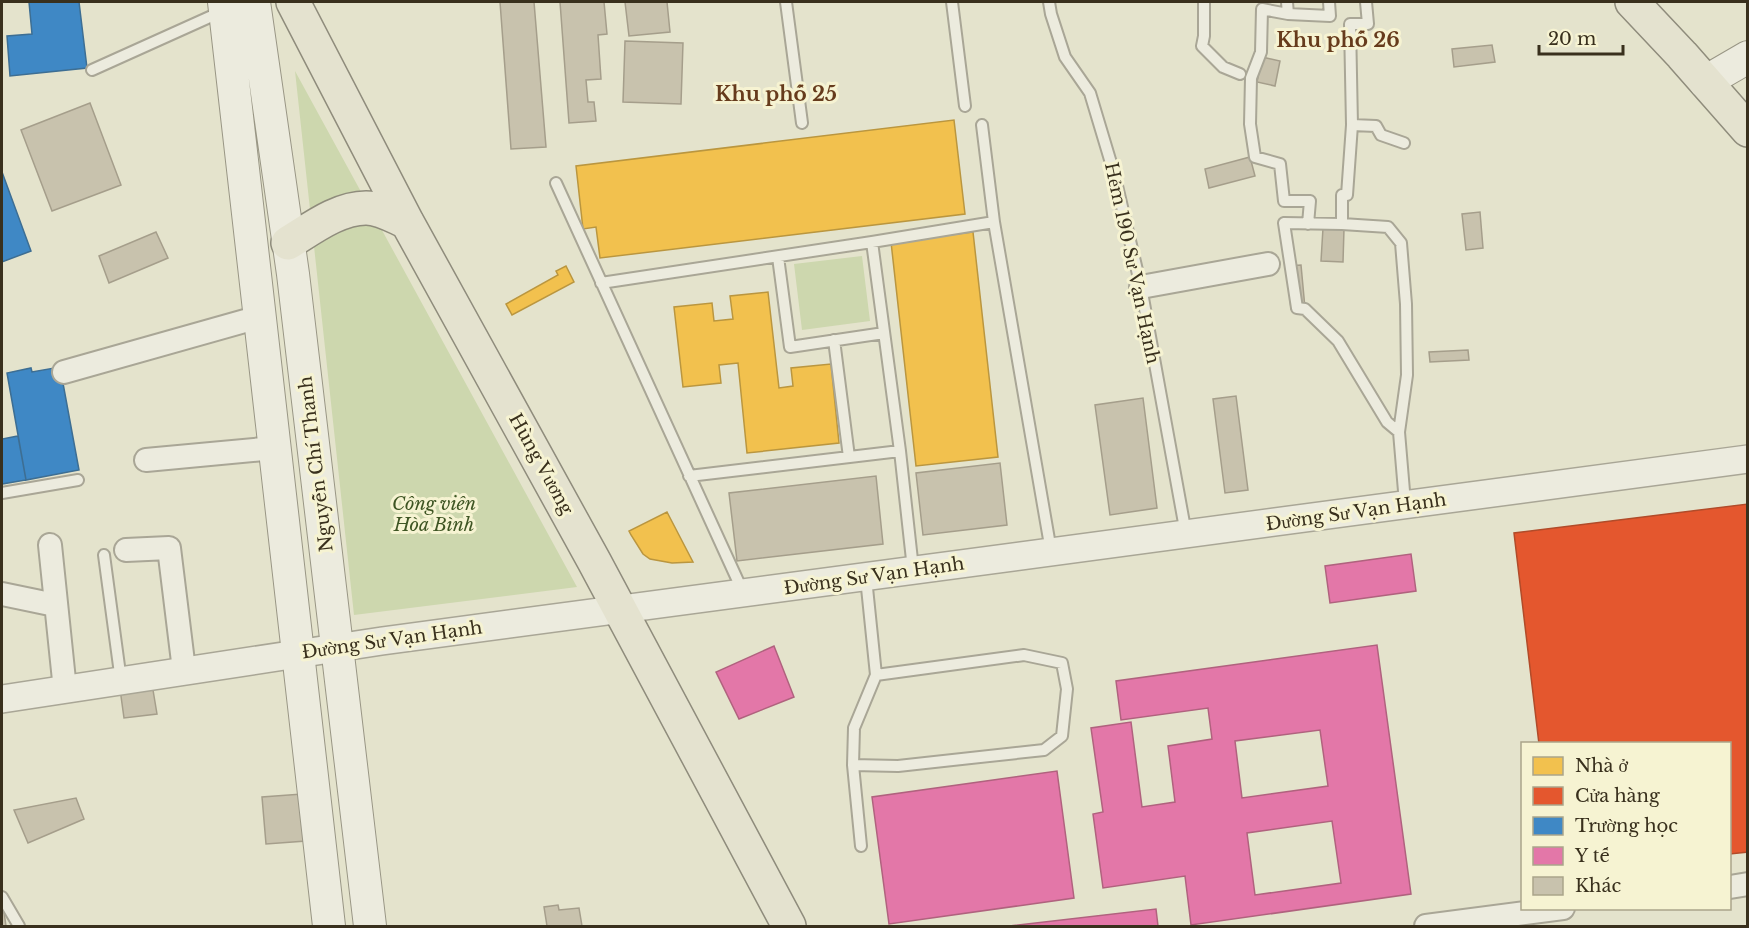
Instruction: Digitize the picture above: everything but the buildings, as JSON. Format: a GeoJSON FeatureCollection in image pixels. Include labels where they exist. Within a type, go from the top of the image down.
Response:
{"type":"FeatureCollection","features":[{"type":"Feature","properties":{"kind":"main road","name":"Hùng Vương"},"geometry":{"type":"LineString","coordinates":[[293,2],[407,222],[619,609],[789,927]]}},
{"type":"Feature","properties":{"kind":"main road"},"geometry":{"type":"LineString","coordinates":[[1632,2],[1748,130]]}},
{"type":"Feature","properties":{"kind":"main road"},"geometry":{"type":"LineString","coordinates":[[239,7],[240,152],[329,927]]}},
{"type":"Feature","properties":{"kind":"main road","name":"Nguyễn Chí Thanh"},"geometry":{"type":"LineString","coordinates":[[239,7],[275,148],[338,648],[370,927]]}},
{"type":"Feature","properties":{"kind":"main road"},"geometry":{"type":"LineString","coordinates":[[1705,82],[1748,57]]}},
{"type":"Feature","properties":{"kind":"main road"},"geometry":{"type":"LineString","coordinates":[[288,243],[322,222],[342,213],[366,208],[384,212],[407,222]]}},
{"type":"Feature","properties":{"kind":"street"},"geometry":{"type":"LineString","coordinates":[[240,152],[275,148]]}},
{"type":"Feature","properties":{"kind":"street"},"geometry":{"type":"LineString","coordinates":[[1141,286],[1268,264]]}},
{"type":"Feature","properties":{"kind":"street"},"geometry":{"type":"LineString","coordinates":[[64,372],[259,317]]}},
{"type":"Feature","properties":{"kind":"street"},"geometry":{"type":"LineString","coordinates":[[146,460],[274,448]]}},
{"type":"Feature","properties":{"kind":"street","name":"Đường Sư Vạn Hạnh"},"geometry":{"type":"LineString","coordinates":[[2,699],[297,653],[1748,459]]}},
{"type":"Feature","properties":{"kind":"street"},"geometry":{"type":"LineString","coordinates":[[50,545],[65,690]]}},
{"type":"Feature","properties":{"kind":"street"},"geometry":{"type":"LineString","coordinates":[[126,550],[169,548],[184,670]]}},
{"type":"Feature","properties":{"kind":"street"},"geometry":{"type":"LineString","coordinates":[[2,594],[55,605]]}},
{"type":"Feature","properties":{"kind":"street"},"geometry":{"type":"LineString","coordinates":[[1731,887],[1748,884]]}},
{"type":"Feature","properties":{"kind":"street"},"geometry":{"type":"LineString","coordinates":[[1426,927],[1498,922],[1558,910]]}},
{"type":"Feature","properties":{"kind":"lane"},"geometry":{"type":"LineString","coordinates":[[786,2],[802,123]]}},
{"type":"Feature","properties":{"kind":"lane"},"geometry":{"type":"LineString","coordinates":[[952,2],[965,106]]}},
{"type":"Feature","properties":{"kind":"lane","name":"Hẻm 190 Sư Vạn Hạnh"},"geometry":{"type":"LineString","coordinates":[[1049,2],[1065,57],[1090,93],[1114,173],[1141,286],[1186,535]]}},
{"type":"Feature","properties":{"kind":"lane"},"geometry":{"type":"LineString","coordinates":[[1204,2],[1202,46],[1223,67],[1240,74]]}},
{"type":"Feature","properties":{"kind":"lane"},"geometry":{"type":"LineString","coordinates":[[1287,2],[1288,14]]}},
{"type":"Feature","properties":{"kind":"lane"},"geometry":{"type":"LineString","coordinates":[[1308,224],[1310,201],[1284,201],[1280,164],[1255,157],[1250,124],[1251,78],[1261,52],[1262,9],[1288,14],[1330,16],[1329,2]]}},
{"type":"Feature","properties":{"kind":"lane"},"geometry":{"type":"LineString","coordinates":[[1342,224],[1342,195],[1347,195],[1353,125],[1350,24],[1368,24],[1366,2]]}},
{"type":"Feature","properties":{"kind":"lane"},"geometry":{"type":"LineString","coordinates":[[92,70],[239,7]]}},
{"type":"Feature","properties":{"kind":"lane"},"geometry":{"type":"LineString","coordinates":[[982,125],[994,222],[1051,552]]}},
{"type":"Feature","properties":{"kind":"lane"},"geometry":{"type":"LineString","coordinates":[[1353,125],[1376,126],[1381,135],[1404,143]]}},
{"type":"Feature","properties":{"kind":"lane"},"geometry":{"type":"LineString","coordinates":[[556,183],[743,593]]}},
{"type":"Feature","properties":{"kind":"lane"},"geometry":{"type":"LineString","coordinates":[[602,283],[994,222]]}},
{"type":"Feature","properties":{"kind":"lane"},"geometry":{"type":"LineString","coordinates":[[1399,432],[1387,422],[1338,340],[1305,309],[1297,308],[1284,223],[1388,227],[1401,243],[1406,304],[1407,375],[1399,432],[1405,506]]}},
{"type":"Feature","properties":{"kind":"lane"},"geometry":{"type":"LineString","coordinates":[[872,242],[900,451],[913,570]]}},
{"type":"Feature","properties":{"kind":"lane"},"geometry":{"type":"LineString","coordinates":[[778,257],[790,347],[884,333]]}},
{"type":"Feature","properties":{"kind":"lane"},"geometry":{"type":"LineString","coordinates":[[834,340],[849,457]]}},
{"type":"Feature","properties":{"kind":"lane"},"geometry":{"type":"LineString","coordinates":[[689,476],[900,451]]}},
{"type":"Feature","properties":{"kind":"lane"},"geometry":{"type":"LineString","coordinates":[[2,493],[78,480]]}},
{"type":"Feature","properties":{"kind":"lane"},"geometry":{"type":"LineString","coordinates":[[104,555],[121,681]]}},
{"type":"Feature","properties":{"kind":"lane"},"geometry":{"type":"LineString","coordinates":[[861,846],[853,765],[854,728],[876,675],[866,577]]}},
{"type":"Feature","properties":{"kind":"lane"},"geometry":{"type":"LineString","coordinates":[[853,765],[898,766],[1044,750],[1062,736],[1067,689],[1062,663],[1024,655],[876,675]]}},
{"type":"Feature","properties":{"kind":"lane"},"geometry":{"type":"LineString","coordinates":[[2,897],[19,927]]}},
{"type":"Feature","properties":{"kind":"green space","name":"Công viên Hòa Bình"},"geometry":{"type":"Polygon","coordinates":[[[295,71],[577,587],[354,615],[295,71]]]}},
{"type":"Feature","properties":{"kind":"green space"},"geometry":{"type":"Polygon","coordinates":[[[862,256],[870,321],[802,330],[794,264],[862,256]]]}},
{"type":"Feature","properties":{"kind":"district","name":"Khu phố 26"},"geometry":{"type":"Point","coordinates":[1338,40]}},
{"type":"Feature","properties":{"kind":"district","name":"Khu phố 25"},"geometry":{"type":"Point","coordinates":[776,94]}}]}
